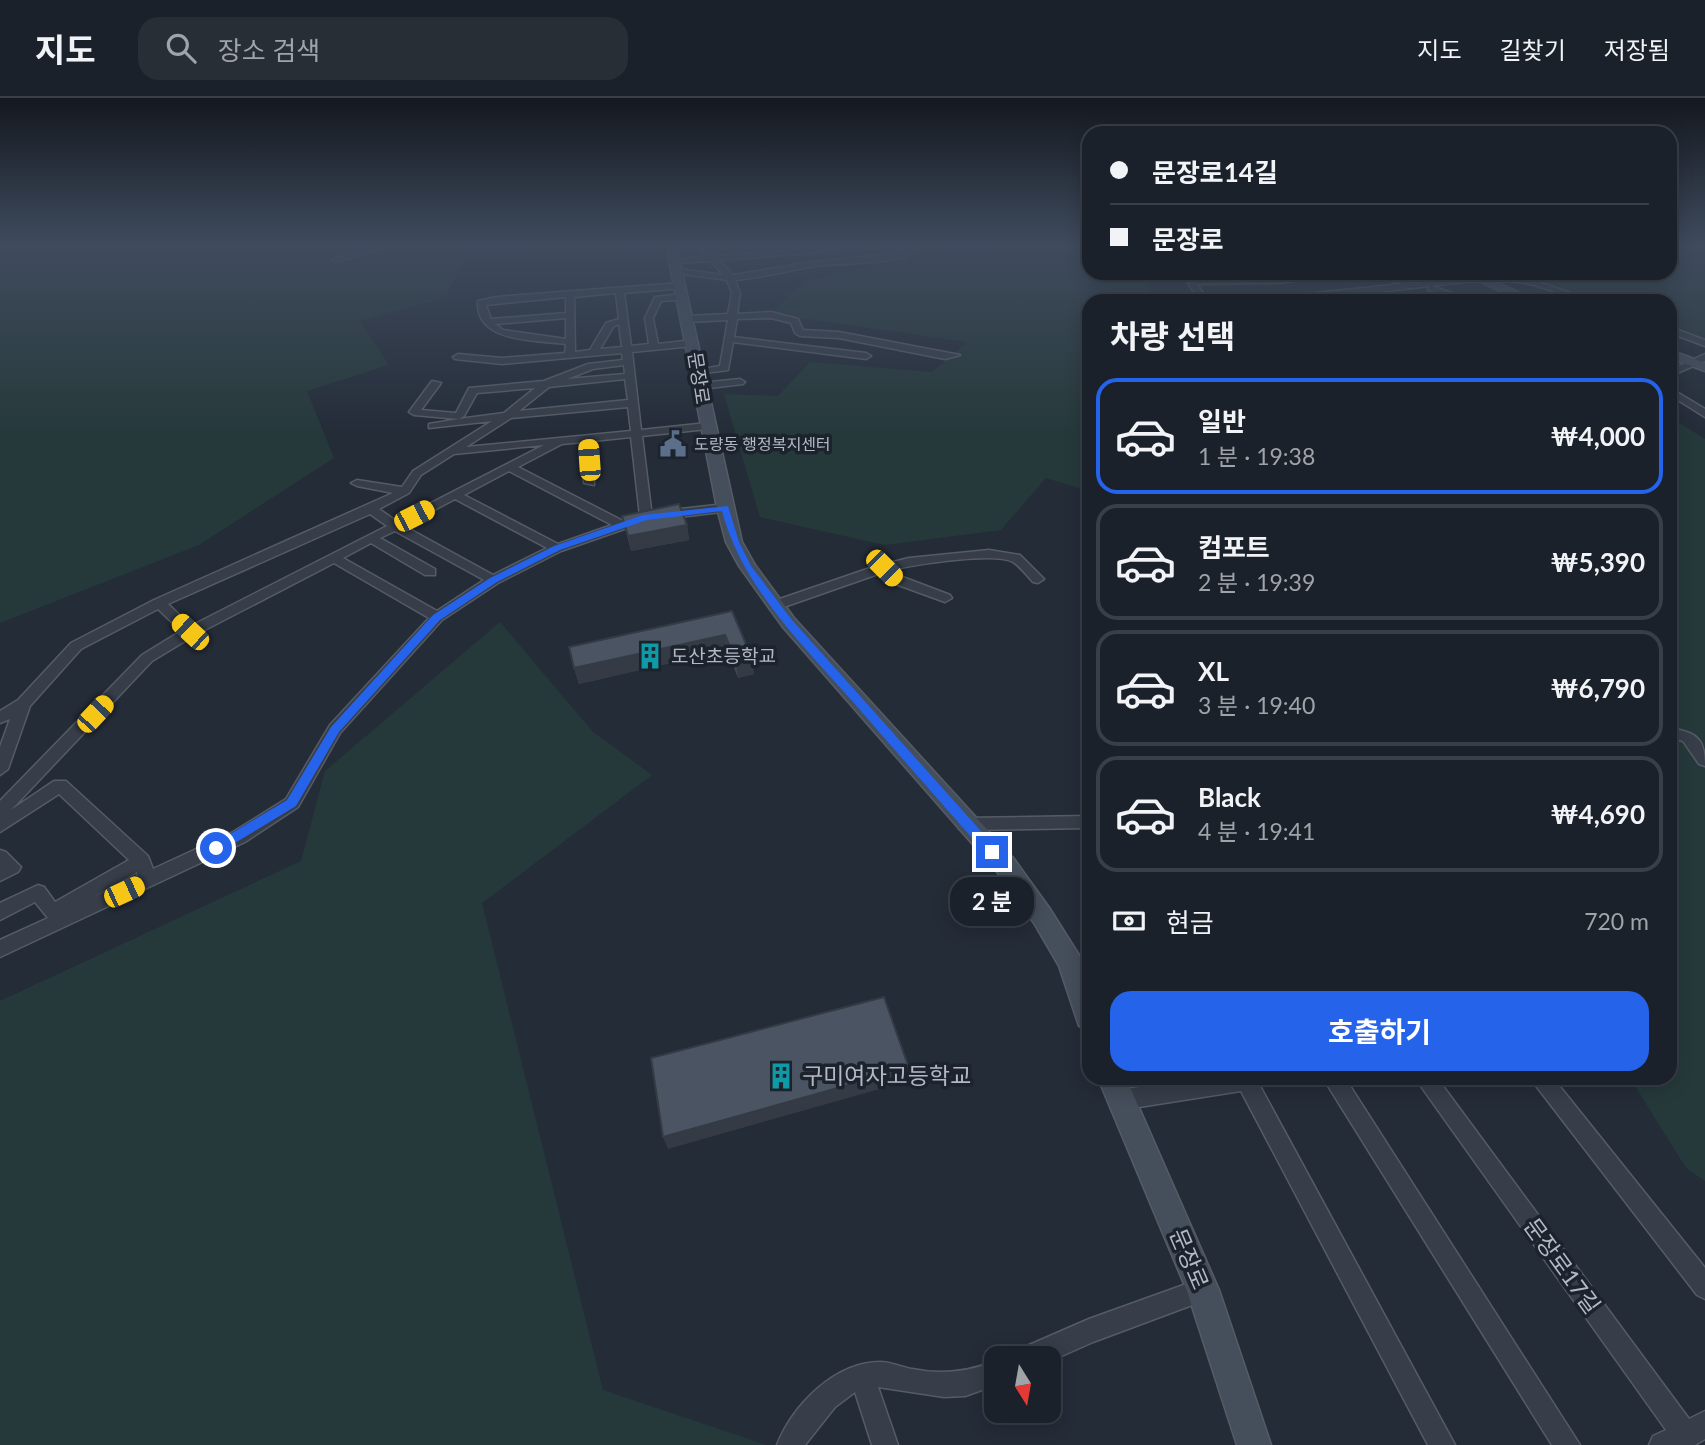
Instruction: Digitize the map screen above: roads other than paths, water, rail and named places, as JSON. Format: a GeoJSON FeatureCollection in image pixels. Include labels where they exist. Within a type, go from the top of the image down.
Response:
{"type":"FeatureCollection","features":[{"type":"Feature","properties":{"kind":"street"},"geometry":{"type":"LineString","coordinates":[[483,308],[487,322],[500,332],[571,342]]}},
{"type":"Feature","properties":{"kind":"street"},"geometry":{"type":"LineString","coordinates":[[569,308],[570,355]]}},
{"type":"Feature","properties":{"kind":"street"},"geometry":{"type":"LineString","coordinates":[[622,308],[646,517]]}},
{"type":"Feature","properties":{"kind":"street"},"geometry":{"type":"LineString","coordinates":[[654,308],[649,318],[654,346]]}},
{"type":"Feature","properties":{"kind":"street","name":"문장로"},"geometry":{"type":"LineString","coordinates":[[685,308],[700,379],[706,426],[725,508],[734,542],[747,566],[776,605],[965,824],[1006,866],[1042,916],[1070,963],[1082,999]]}},
{"type":"Feature","properties":{"kind":"street"},"geometry":{"type":"LineString","coordinates":[[700,379],[724,368],[733,308]]}},
{"type":"Feature","properties":{"kind":"street"},"geometry":{"type":"LineString","coordinates":[[487,322],[569,314]]}},
{"type":"Feature","properties":{"kind":"street"},"geometry":{"type":"LineString","coordinates":[[687,319],[771,315],[795,321],[800,333],[839,335],[945,356],[955,355]]}},
{"type":"Feature","properties":{"kind":"street"},"geometry":{"type":"LineString","coordinates":[[529,319],[529,336]]}},
{"type":"Feature","properties":{"kind":"street"},"geometry":{"type":"LineString","coordinates":[[593,354],[609,325],[623,320]]}},
{"type":"Feature","properties":{"kind":"street"},"geometry":{"type":"LineString","coordinates":[[1677,333],[1705,343]]}},
{"type":"Feature","properties":{"kind":"street"},"geometry":{"type":"LineString","coordinates":[[730,339],[866,356]]}},
{"type":"Feature","properties":{"kind":"street"},"geometry":{"type":"LineString","coordinates":[[458,357],[502,360],[693,343]]}},
{"type":"Feature","properties":{"kind":"street"},"geometry":{"type":"LineString","coordinates":[[1677,356],[1701,362]]}},
{"type":"Feature","properties":{"kind":"street"},"geometry":{"type":"LineString","coordinates":[[0,718],[23,704],[76,646],[159,603],[371,509],[405,491],[417,473],[508,415],[546,384],[591,366],[628,362]]}},
{"type":"Feature","properties":{"kind":"street"},"geometry":{"type":"LineString","coordinates":[[1677,371],[1701,362]]}},
{"type":"Feature","properties":{"kind":"street"},"geometry":{"type":"LineString","coordinates":[[456,419],[473,390],[630,376]]}},
{"type":"Feature","properties":{"kind":"street"},"geometry":{"type":"LineString","coordinates":[[700,379],[740,382]]}},
{"type":"Feature","properties":{"kind":"street"},"geometry":{"type":"LineString","coordinates":[[436,383],[414,412],[456,419]]}},
{"type":"Feature","properties":{"kind":"street"},"geometry":{"type":"LineString","coordinates":[[1677,396],[1705,414]]}},
{"type":"Feature","properties":{"kind":"street"},"geometry":{"type":"LineString","coordinates":[[433,426],[456,419],[633,402]]}},
{"type":"Feature","properties":{"kind":"street"},"geometry":{"type":"LineString","coordinates":[[452,451],[706,426]]}},
{"type":"Feature","properties":{"kind":"street"},"geometry":{"type":"LineString","coordinates":[[587,437],[590,483]]}},
{"type":"Feature","properties":{"kind":"street"},"geometry":{"type":"LineString","coordinates":[[0,811],[147,658],[190,632],[560,440]]}},
{"type":"Feature","properties":{"kind":"street"},"geometry":{"type":"LineString","coordinates":[[509,467],[622,525]]}},
{"type":"Feature","properties":{"kind":"street"},"geometry":{"type":"LineString","coordinates":[[357,483],[405,491]]}},
{"type":"Feature","properties":{"kind":"street"},"geometry":{"type":"LineString","coordinates":[[456,495],[557,548]]}},
{"type":"Feature","properties":{"kind":"street"},"geometry":{"type":"LineString","coordinates":[[0,949],[239,837],[292,803],[335,729],[437,617],[493,580],[557,548],[646,517],[725,508]]}},
{"type":"Feature","properties":{"kind":"street"},"geometry":{"type":"LineString","coordinates":[[371,509],[395,526],[493,580]]}},
{"type":"Feature","properties":{"kind":"street"},"geometry":{"type":"LineString","coordinates":[[371,538],[429,572]]}},
{"type":"Feature","properties":{"kind":"street"},"geometry":{"type":"LineString","coordinates":[[776,605],[909,562],[1003,553],[1022,561],[1038,579]]}},
{"type":"Feature","properties":{"kind":"street"},"geometry":{"type":"LineString","coordinates":[[335,558],[437,617]]}},
{"type":"Feature","properties":{"kind":"street"},"geometry":{"type":"LineString","coordinates":[[884,568],[895,579],[945,598]]}},
{"type":"Feature","properties":{"kind":"street"},"geometry":{"type":"LineString","coordinates":[[159,603],[190,632]]}},
{"type":"Feature","properties":{"kind":"street"},"geometry":{"type":"LineString","coordinates":[[0,769],[23,704]]}},
{"type":"Feature","properties":{"kind":"street"},"geometry":{"type":"LineString","coordinates":[[1677,735],[1688,737],[1705,760]]}},
{"type":"Feature","properties":{"kind":"street"},"geometry":{"type":"LineString","coordinates":[[0,827],[60,785],[142,861],[148,881]]}},
{"type":"Feature","properties":{"kind":"street"},"geometry":{"type":"LineString","coordinates":[[965,824],[1082,822]]}},
{"type":"Feature","properties":{"kind":"street"},"geometry":{"type":"LineString","coordinates":[[0,857],[12,867],[0,874]]}},
{"type":"Feature","properties":{"kind":"street"},"geometry":{"type":"LineString","coordinates":[[0,912],[38,892],[52,912],[142,861]]}},
{"type":"Feature","properties":{"kind":"street"},"geometry":{"type":"LineString","coordinates":[[1116,1089],[1170,1085]]}},
{"type":"Feature","properties":{"kind":"street"},"geometry":{"type":"LineString","coordinates":[[1254,1085],[1442,1445]]}},
{"type":"Feature","properties":{"kind":"street"},"geometry":{"type":"LineString","coordinates":[[1337,1085],[1567,1445]]}},
{"type":"Feature","properties":{"kind":"street","name":"문장로17길"},"geometry":{"type":"LineString","coordinates":[[1430,1085],[1684,1435]]}},
{"type":"Feature","properties":{"kind":"street"},"geometry":{"type":"LineString","coordinates":[[1546,1085],[1705,1287]]}},
{"type":"Feature","properties":{"kind":"street","name":"문장로"},"geometry":{"type":"LineString","coordinates":[[1116,1089],[1203,1290],[1254,1445]]}},
{"type":"Feature","properties":{"kind":"street"},"geometry":{"type":"LineString","coordinates":[[1056,1346],[1089,1331],[1203,1290]]}},
{"type":"Feature","properties":{"kind":"street"},"geometry":{"type":"LineString","coordinates":[[790,1445],[814,1407],[849,1382],[879,1373],[922,1383],[957,1386],[984,1377]]}},
{"type":"Feature","properties":{"kind":"street"},"geometry":{"type":"LineString","coordinates":[[863,1378],[885,1445]]}},
{"type":"Feature","properties":{"kind":"place","name":"도량동 행정복지센터"},"geometry":{"type":"Point","coordinates":[673,444]}},
{"type":"Feature","properties":{"kind":"place","name":"도산초등학교"},"geometry":{"type":"Point","coordinates":[650,656]}},
{"type":"Feature","properties":{"kind":"place","name":"구미여자고등학교"},"geometry":{"type":"Point","coordinates":[781,1076]}}]}
